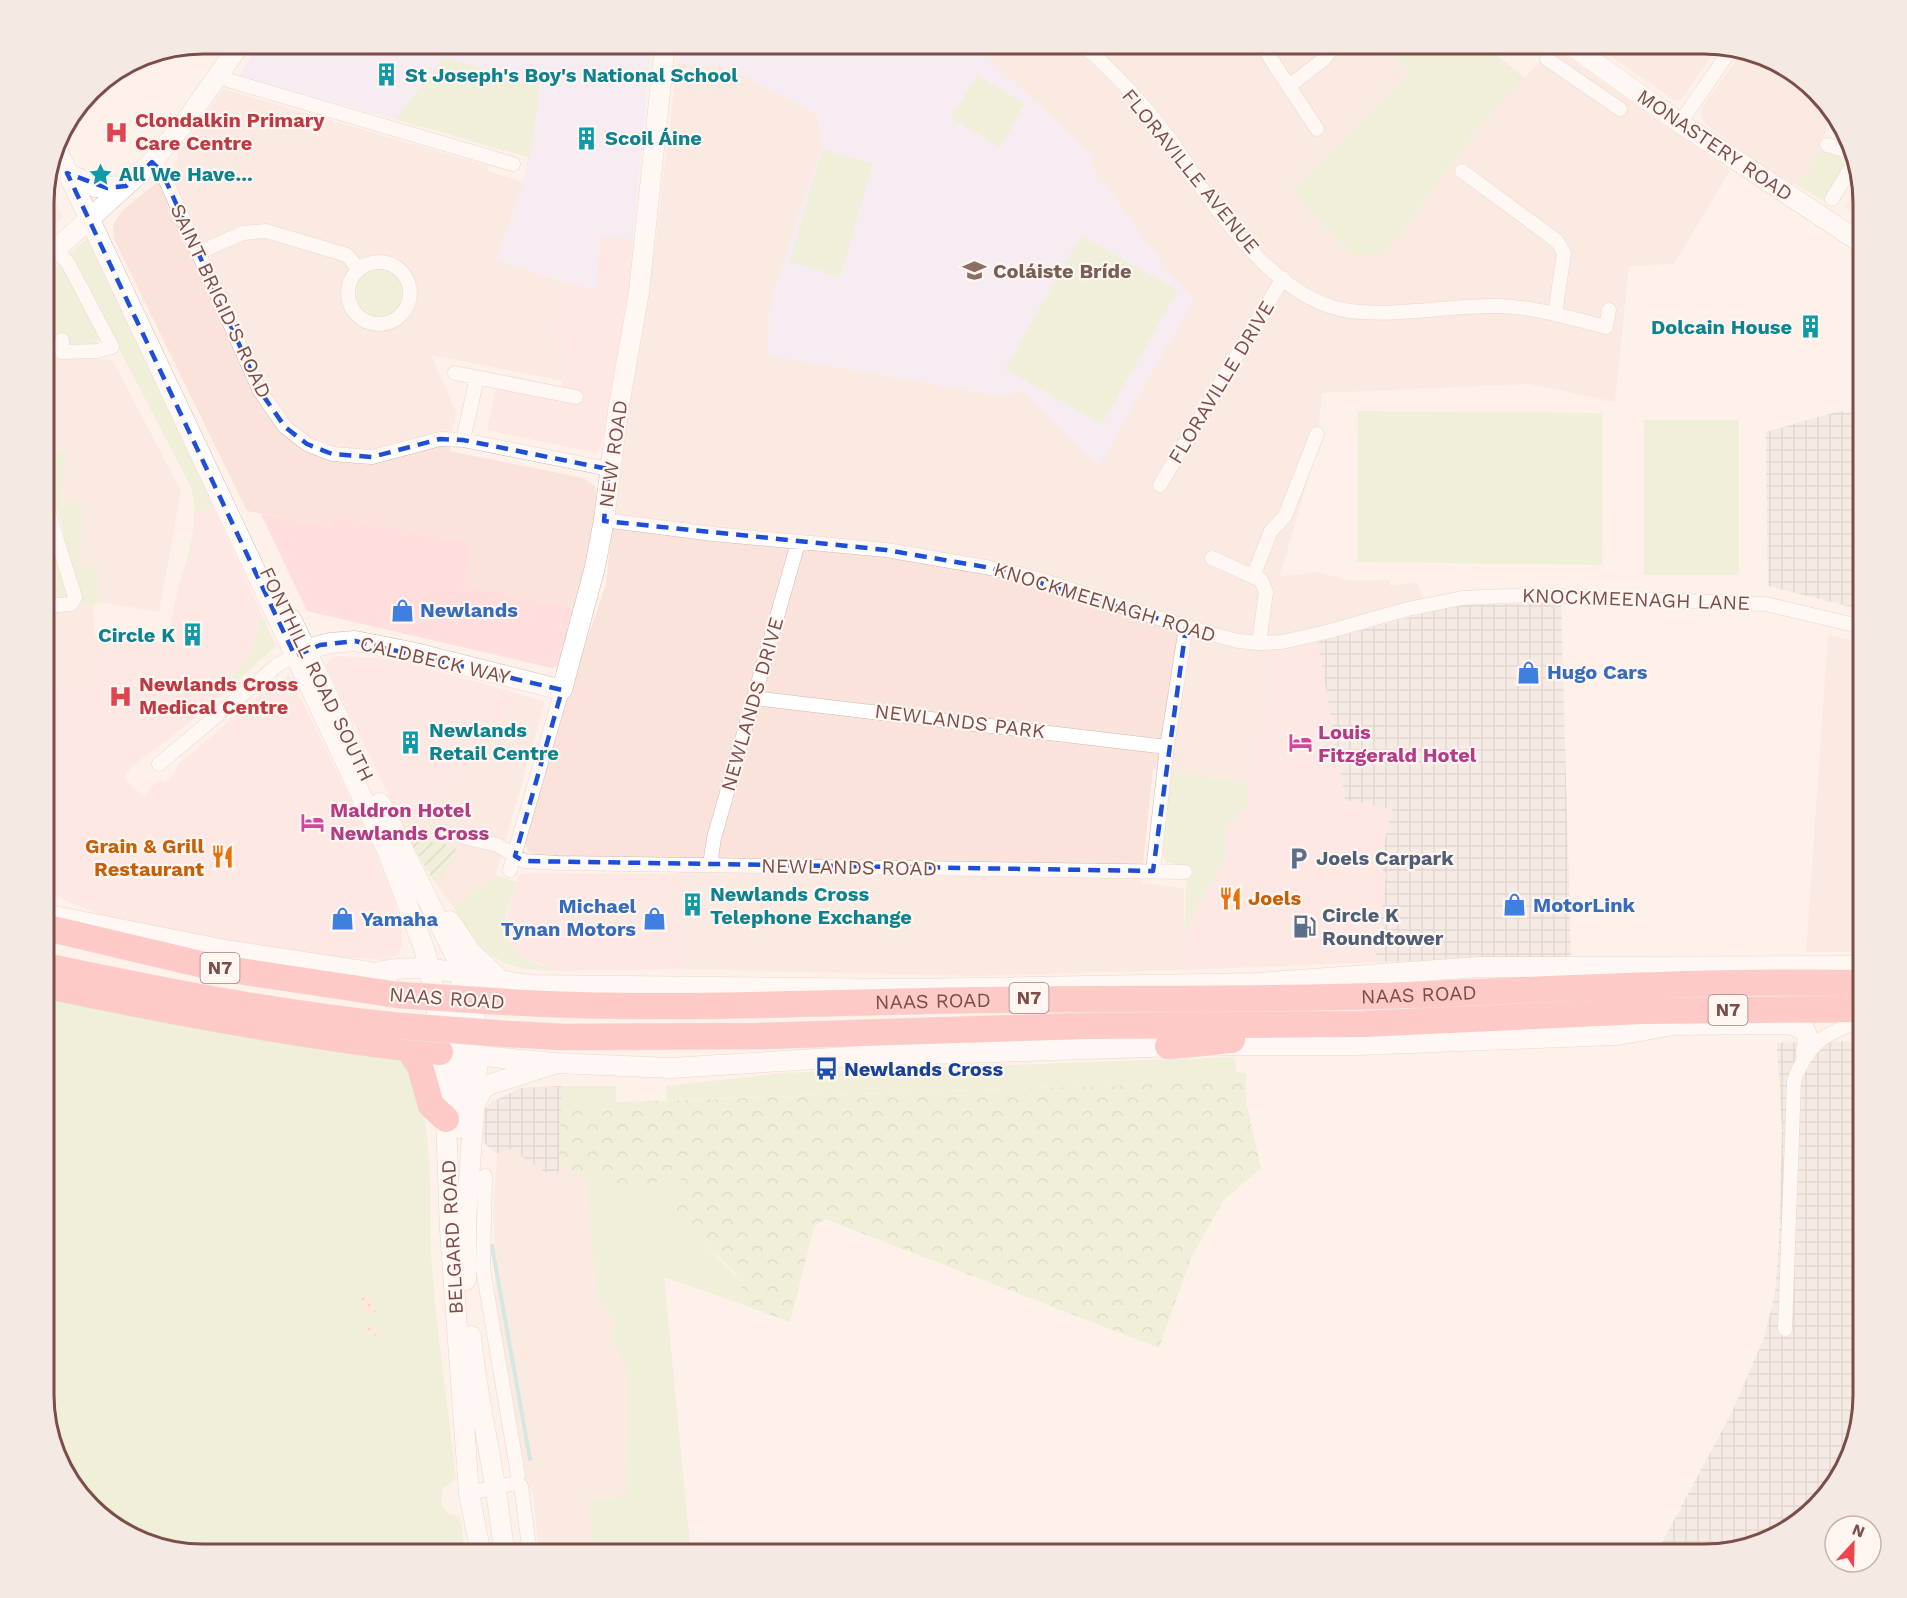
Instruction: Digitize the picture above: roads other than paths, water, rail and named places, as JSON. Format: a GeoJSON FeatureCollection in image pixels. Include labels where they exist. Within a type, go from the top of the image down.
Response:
{"type":"FeatureCollection","features":[{"type":"Feature","properties":{"kind":"highway","name":"NAAS ROAD"},"geometry":{"type":"LineString","coordinates":[[54,929],[213,966],[399,995],[479,985],[597,1007],[741,1007],[1029,998],[1406,995],[1551,987],[1699,983],[1853,983]]}},
{"type":"Feature","properties":{"kind":"highway","name":"NAAS ROAD"},"geometry":{"type":"LineString","coordinates":[[54,968],[222,1002],[339,1020],[404,1037],[759,1036],[1082,1026],[1363,1024],[1642,1011],[1853,1017]]}},
{"type":"Feature","properties":{"kind":"highway","name":"N7"},"geometry":{"type":"LineString","coordinates":[[1257,983],[1399,982],[1551,987]]}},
{"type":"Feature","properties":{"kind":"highway"},"geometry":{"type":"LineString","coordinates":[[54,988],[218,1020],[404,1037],[448,1052]]}},
{"type":"Feature","properties":{"kind":"highway"},"geometry":{"type":"LineString","coordinates":[[1168,1046],[1279,1036],[1363,1024]]}},
{"type":"Feature","properties":{"kind":"highway"},"geometry":{"type":"LineString","coordinates":[[404,1037],[420,1066],[431,1105],[446,1119]]}},
{"type":"Feature","properties":{"kind":"main road"},"geometry":{"type":"LineString","coordinates":[[54,251],[152,162],[233,54]]}},
{"type":"Feature","properties":{"kind":"main road","name":"NEW ROAD"},"geometry":{"type":"LineString","coordinates":[[562,690],[595,567],[604,520],[609,469],[639,292],[664,54]]}},
{"type":"Feature","properties":{"kind":"main road","name":"MONASTERY ROAD"},"geometry":{"type":"LineString","coordinates":[[1584,54],[1680,123],[1853,237]]}},
{"type":"Feature","properties":{"kind":"main road","name":"FONTHILL ROAD SOUTH"},"geometry":{"type":"LineString","coordinates":[[61,159],[88,221],[196,443],[216,471],[301,652],[387,850],[421,938],[432,976]]}},
{"type":"Feature","properties":{"kind":"main road"},"geometry":{"type":"LineString","coordinates":[[67,173],[95,187],[126,186]]}},
{"type":"Feature","properties":{"kind":"main road","name":"CALDBECK WAY"},"geometry":{"type":"LineString","coordinates":[[301,652],[330,643],[355,641],[411,652],[562,690]]}},
{"type":"Feature","properties":{"kind":"main road","name":"FONTHILL ROAD SOUTH"},"geometry":{"type":"LineString","coordinates":[[301,652],[417,877],[479,985]]}},
{"type":"Feature","properties":{"kind":"main road"},"geometry":{"type":"LineString","coordinates":[[417,877],[471,952],[479,985]]}},
{"type":"Feature","properties":{"kind":"main road"},"geometry":{"type":"LineString","coordinates":[[54,916],[225,950],[376,972],[432,976]]}},
{"type":"Feature","properties":{"kind":"main road"},"geometry":{"type":"LineString","coordinates":[[403,969],[417,955],[421,938]]}},
{"type":"Feature","properties":{"kind":"main road","name":"NAAS ROAD"},"geometry":{"type":"LineString","coordinates":[[479,985],[829,989],[1257,983],[1479,967],[1853,966]]}},
{"type":"Feature","properties":{"kind":"main road"},"geometry":{"type":"LineString","coordinates":[[376,972],[403,969],[479,985]]}},
{"type":"Feature","properties":{"kind":"main road","name":"BELGARD ROAD"},"geometry":{"type":"LineString","coordinates":[[432,976],[448,1052],[446,1119],[450,1208],[469,1493],[479,1544]]}},
{"type":"Feature","properties":{"kind":"main road"},"geometry":{"type":"LineString","coordinates":[[450,1208],[459,1114],[448,1052],[456,1001],[479,985]]}},
{"type":"Feature","properties":{"kind":"main road","name":"BELGARD ROAD"},"geometry":{"type":"LineString","coordinates":[[479,985],[476,1022],[478,1055],[466,1220],[466,1280],[477,1389],[496,1486],[503,1544]]}},
{"type":"Feature","properties":{"kind":"main road"},"geometry":{"type":"LineString","coordinates":[[448,1052],[555,1063],[670,1068],[809,1058],[1168,1046],[1358,1045],[1618,1035],[1673,1025],[1790,1024],[1805,1030],[1808,1038],[1806,1052]]}},
{"type":"Feature","properties":{"kind":"main road"},"geometry":{"type":"LineString","coordinates":[[473,1110],[482,1090],[488,1085],[555,1063]]}},
{"type":"Feature","properties":{"kind":"main road","name":"BELGARD ROAD"},"geometry":{"type":"LineString","coordinates":[[469,1493],[480,1468],[473,1405],[477,1389]]}},
{"type":"Feature","properties":{"kind":"main road"},"geometry":{"type":"LineString","coordinates":[[488,1544],[486,1503],[496,1486]]}},
{"type":"Feature","properties":{"kind":"street","name":"FLORAVILLE AVENUE"},"geometry":{"type":"LineString","coordinates":[[1092,54],[1154,119],[1179,152],[1207,196],[1237,233],[1283,278],[1309,297],[1349,310],[1499,306],[1555,314],[1606,327],[1609,310]]}},
{"type":"Feature","properties":{"kind":"street"},"geometry":{"type":"LineString","coordinates":[[1268,54],[1317,129]]}},
{"type":"Feature","properties":{"kind":"street"},"geometry":{"type":"LineString","coordinates":[[1289,86],[1328,54]]}},
{"type":"Feature","properties":{"kind":"street"},"geometry":{"type":"LineString","coordinates":[[1680,123],[1726,56]]}},
{"type":"Feature","properties":{"kind":"street"},"geometry":{"type":"LineString","coordinates":[[1574,77],[1588,57]]}},
{"type":"Feature","properties":{"kind":"street"},"geometry":{"type":"LineString","coordinates":[[1547,59],[1620,109]]}},
{"type":"Feature","properties":{"kind":"street"},"geometry":{"type":"LineString","coordinates":[[219,75],[231,81],[513,164]]}},
{"type":"Feature","properties":{"kind":"street"},"geometry":{"type":"LineString","coordinates":[[1827,145],[1843,150]]}},
{"type":"Feature","properties":{"kind":"street","name":"SAINT BRIGID'S ROAD"},"geometry":{"type":"LineString","coordinates":[[152,162],[162,172],[260,391],[285,427],[307,444],[332,454],[372,457],[440,439],[463,440],[609,469]]}},
{"type":"Feature","properties":{"kind":"street"},"geometry":{"type":"LineString","coordinates":[[1462,171],[1557,241],[1564,253],[1555,314]]}},
{"type":"Feature","properties":{"kind":"street"},"geometry":{"type":"LineString","coordinates":[[1833,199],[1849,171]]}},
{"type":"Feature","properties":{"kind":"street"},"geometry":{"type":"LineString","coordinates":[[198,253],[243,233],[266,231],[347,255],[358,269]]}},
{"type":"Feature","properties":{"kind":"street"},"geometry":{"type":"LineString","coordinates":[[54,257],[68,262],[112,347],[97,351],[62,352],[62,340]]}},
{"type":"Feature","properties":{"kind":"street"},"geometry":{"type":"LineString","coordinates":[[377,261],[396,267],[404,274],[409,283],[409,303],[397,319],[379,324],[369,323],[353,312],[347,294],[348,285],[358,269],[377,261]]}},
{"type":"Feature","properties":{"kind":"street","name":"FLORAVILLE DRIVE"},"geometry":{"type":"LineString","coordinates":[[1160,485],[1283,278]]}},
{"type":"Feature","properties":{"kind":"street"},"geometry":{"type":"LineString","coordinates":[[454,373],[576,397]]}},
{"type":"Feature","properties":{"kind":"street"},"geometry":{"type":"LineString","coordinates":[[463,440],[477,378]]}},
{"type":"Feature","properties":{"kind":"street"},"geometry":{"type":"LineString","coordinates":[[1253,577],[1271,531],[1285,516],[1317,434]]}},
{"type":"Feature","properties":{"kind":"street","name":"KNOCKMEENAGH ROAD"},"geometry":{"type":"LineString","coordinates":[[604,520],[798,543],[886,550],[991,568],[1035,579],[1238,641],[1282,642],[1389,616]]}},
{"type":"Feature","properties":{"kind":"street"},"geometry":{"type":"LineString","coordinates":[[54,530],[75,597],[71,604],[54,605]]}},
{"type":"Feature","properties":{"kind":"street","name":"NEWLANDS DRIVE"},"geometry":{"type":"LineString","coordinates":[[710,865],[714,838],[798,543]]}},
{"type":"Feature","properties":{"kind":"street"},"geometry":{"type":"LineString","coordinates":[[1212,558],[1261,580],[1266,592],[1259,643]]}},
{"type":"Feature","properties":{"kind":"street","name":"KNOCKMEENAGH LANE"},"geometry":{"type":"LineString","coordinates":[[1389,616],[1408,609],[1462,598],[1524,595],[1654,598],[1766,604],[1853,625]]}},
{"type":"Feature","properties":{"kind":"street"},"geometry":{"type":"LineString","coordinates":[[1153,872],[1167,747],[1186,627]]}},
{"type":"Feature","properties":{"kind":"street"},"geometry":{"type":"LineString","coordinates":[[159,764],[264,676],[301,652]]}},
{"type":"Feature","properties":{"kind":"street","name":"NEW ROAD"},"geometry":{"type":"LineString","coordinates":[[510,870],[562,690]]}},
{"type":"Feature","properties":{"kind":"street","name":"NEWLANDS PARK"},"geometry":{"type":"LineString","coordinates":[[754,698],[1167,747]]}},
{"type":"Feature","properties":{"kind":"street","name":"NEWLANDS ROAD"},"geometry":{"type":"LineString","coordinates":[[464,837],[496,845],[524,861],[558,863],[1185,872]]}},
{"type":"Feature","properties":{"kind":"street"},"geometry":{"type":"LineString","coordinates":[[1785,1329],[1794,1082],[1806,1052],[1839,1028],[1853,1021]]}},
{"type":"Feature","properties":{"kind":"street","name":"BELGARD ROAD"},"geometry":{"type":"LineString","coordinates":[[485,1176],[483,1269],[510,1423],[518,1475],[516,1483],[524,1492],[529,1544]]}},
{"type":"Feature","properties":{"kind":"street"},"geometry":{"type":"LineString","coordinates":[[469,1493],[516,1483]]}},
{"type":"Feature","properties":{"kind":"waterway"},"geometry":{"type":"LineString","coordinates":[[492,1246],[530,1459]]}},
{"type":"Feature","properties":{"kind":"place","name":"St Joseph's Boy's National School"},"geometry":{"type":"Point","coordinates":[387,75]}},
{"type":"Feature","properties":{"kind":"place","name":"Clondalkin Primary Care Centre"},"geometry":{"type":"Point","coordinates":[117,132]}},
{"type":"Feature","properties":{"kind":"place","name":"Scoil Áine"},"geometry":{"type":"Point","coordinates":[587,138]}},
{"type":"Feature","properties":{"kind":"place","name":"All We Have..."},"geometry":{"type":"Point","coordinates":[101,174]}},
{"type":"Feature","properties":{"kind":"place","name":"Coláiste Bríde"},"geometry":{"type":"Point","coordinates":[975,271]}},
{"type":"Feature","properties":{"kind":"place","name":"Dolcain House"},"geometry":{"type":"Point","coordinates":[1810,327]}},
{"type":"Feature","properties":{"kind":"place","name":"Newlands"},"geometry":{"type":"Point","coordinates":[402,610]}},
{"type":"Feature","properties":{"kind":"place","name":"Circle K"},"geometry":{"type":"Point","coordinates":[193,635]}},
{"type":"Feature","properties":{"kind":"place","name":"Hugo Cars"},"geometry":{"type":"Point","coordinates":[1529,672]}},
{"type":"Feature","properties":{"kind":"place","name":"Newlands Cross Medical Centre"},"geometry":{"type":"Point","coordinates":[121,696]}},
{"type":"Feature","properties":{"kind":"place","name":"Newlands Retail Centre"},"geometry":{"type":"Point","coordinates":[411,742]}},
{"type":"Feature","properties":{"kind":"place","name":"Louis Fitzgerald Hotel"},"geometry":{"type":"Point","coordinates":[1300,743]}},
{"type":"Feature","properties":{"kind":"place","name":"Maldron Hotel Newlands Cross"},"geometry":{"type":"Point","coordinates":[312,822]}},
{"type":"Feature","properties":{"kind":"place","name":"Grain & Grill Restaurant"},"geometry":{"type":"Point","coordinates":[222,857]}},
{"type":"Feature","properties":{"kind":"place","name":"Joels Carpark"},"geometry":{"type":"Point","coordinates":[1298,858]}},
{"type":"Feature","properties":{"kind":"place","name":"Joels"},"geometry":{"type":"Point","coordinates":[1230,898]}},
{"type":"Feature","properties":{"kind":"place","name":"Newlands Cross Telephone Exchange"},"geometry":{"type":"Point","coordinates":[692,905]}},
{"type":"Feature","properties":{"kind":"place","name":"MotorLink"},"geometry":{"type":"Point","coordinates":[1515,905]}},
{"type":"Feature","properties":{"kind":"place","name":"Michael Tynan Motors"},"geometry":{"type":"Point","coordinates":[654,918]}},
{"type":"Feature","properties":{"kind":"place","name":"Yamaha"},"geometry":{"type":"Point","coordinates":[343,919]}},
{"type":"Feature","properties":{"kind":"place","name":"Circle K Roundtower"},"geometry":{"type":"Point","coordinates":[1304,926]}},
{"type":"Feature","properties":{"kind":"place","name":"Newlands Cross"},"geometry":{"type":"Point","coordinates":[826,1069]}}]}
